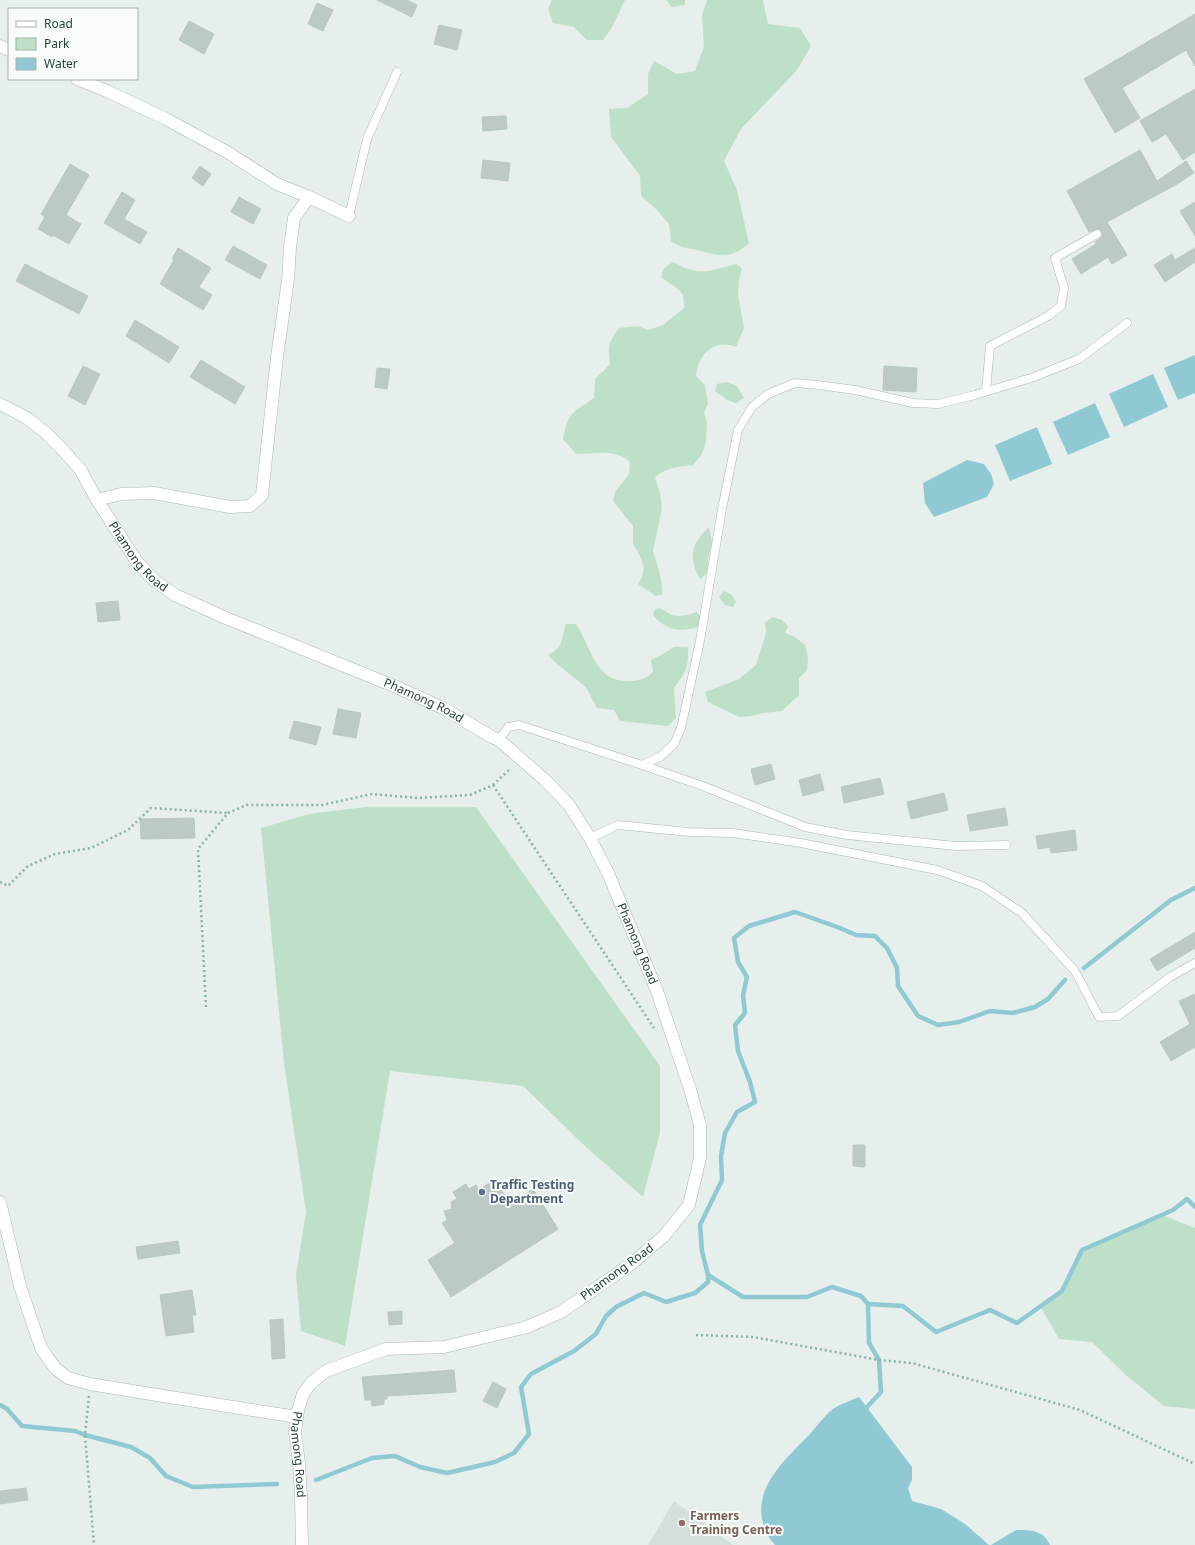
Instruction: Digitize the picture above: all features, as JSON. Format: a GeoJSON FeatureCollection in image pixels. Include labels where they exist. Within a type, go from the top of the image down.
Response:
{"type":"FeatureCollection","features":[{"type":"Feature","properties":{"kind":"street"},"geometry":{"type":"LineString","coordinates":[[80,80],[166,119],[227,152],[278,184],[309,196],[349,216]]}},
{"type":"Feature","properties":{"kind":"street"},"geometry":{"type":"LineString","coordinates":[[97,500],[121,494],[154,494],[230,507],[250,506],[262,495],[294,218],[309,196]]}},
{"type":"Feature","properties":{"kind":"street","name":"Phamong Road"},"geometry":{"type":"LineString","coordinates":[[0,404],[27,418],[46,433],[80,469],[97,500],[137,562],[155,581],[175,595],[226,618],[394,686],[443,708],[499,740],[545,780],[569,805],[590,838],[608,874],[656,991],[690,1089],[700,1125],[700,1158],[689,1205],[664,1236],[636,1260],[561,1312],[527,1327],[444,1347],[386,1348],[326,1371],[311,1383],[303,1394],[298,1410],[295,1432],[301,1483],[302,1545]]}},
{"type":"Feature","properties":{"kind":"street"},"geometry":{"type":"LineString","coordinates":[[0,1202],[20,1286],[41,1348],[59,1372],[68,1378],[90,1384],[297,1417]]}},
{"type":"Feature","properties":{"kind":"lane"},"geometry":{"type":"LineString","coordinates":[[349,216],[367,139],[397,72]]}},
{"type":"Feature","properties":{"kind":"lane"},"geometry":{"type":"LineString","coordinates":[[986,391],[990,346],[1037,322],[1061,306],[1064,288],[1055,258],[1097,234]]}},
{"type":"Feature","properties":{"kind":"lane"},"geometry":{"type":"LineString","coordinates":[[642,765],[660,757],[674,744],[681,728],[700,641],[722,509],[738,430],[752,408],[768,394],[795,383],[855,390],[913,403],[938,404],[1034,377],[1079,359],[1127,323]]}},
{"type":"Feature","properties":{"kind":"lane"},"geometry":{"type":"LineString","coordinates":[[499,740],[508,727],[519,725],[700,785],[805,827],[847,835],[956,846],[1006,844]]}},
{"type":"Feature","properties":{"kind":"lane"},"geometry":{"type":"LineString","coordinates":[[590,838],[618,825],[689,832],[733,833],[801,843],[937,870],[982,886],[1022,913],[1075,971],[1099,1017],[1118,1016],[1170,977],[1195,963]]}},
{"type":"Feature","properties":{"kind":"path"},"geometry":{"type":"LineString","coordinates":[[0,882],[8,886],[28,866],[56,854],[91,848],[128,830],[152,808],[228,813],[247,805],[322,805],[372,794],[418,798],[470,795],[493,785],[521,758]]}},
{"type":"Feature","properties":{"kind":"path"},"geometry":{"type":"LineString","coordinates":[[493,785],[656,1031]]}},
{"type":"Feature","properties":{"kind":"path"},"geometry":{"type":"LineString","coordinates":[[206,1007],[198,849],[228,813]]}},
{"type":"Feature","properties":{"kind":"path"},"geometry":{"type":"LineString","coordinates":[[696,1335],[753,1337],[879,1360],[912,1363],[1080,1410],[1195,1464]]}},
{"type":"Feature","properties":{"kind":"path"},"geometry":{"type":"LineString","coordinates":[[90,1384],[85,1435],[94,1545]]}},
{"type":"Feature","properties":{"kind":"shaded area","name":"Farmers Training Centre"},"geometry":{"type":"Polygon","coordinates":[[[674,1501],[733,1545],[648,1545],[674,1501]]]}},
{"type":"Feature","properties":{"kind":"green space"},"geometry":{"type":"Polygon","coordinates":[[[552,0],[625,0],[611,29],[603,40],[587,40],[574,27],[553,23],[548,9],[552,0]]]}},
{"type":"Feature","properties":{"kind":"green space"},"geometry":{"type":"Polygon","coordinates":[[[666,0],[685,0],[685,5],[671,7],[666,0]]]}},
{"type":"Feature","properties":{"kind":"green space"},"geometry":{"type":"Polygon","coordinates":[[[707,0],[763,0],[768,24],[800,28],[811,46],[797,70],[741,129],[724,161],[737,190],[749,243],[736,252],[724,255],[712,254],[684,247],[671,241],[669,224],[641,195],[640,176],[611,137],[609,109],[627,108],[648,94],[648,74],[654,61],[677,74],[695,71],[704,47],[702,15],[707,0]]]}},
{"type":"Feature","properties":{"kind":"green space"},"geometry":{"type":"Polygon","coordinates":[[[673,262],[690,270],[698,271],[711,270],[736,264],[742,268],[739,280],[738,295],[744,328],[736,347],[721,345],[708,350],[697,368],[696,376],[705,385],[708,404],[704,413],[707,422],[706,442],[702,454],[693,465],[663,471],[655,477],[660,493],[662,508],[653,551],[660,574],[663,594],[656,596],[638,584],[642,577],[644,567],[633,544],[633,526],[613,501],[615,492],[629,474],[630,462],[611,453],[576,454],[563,439],[567,423],[572,414],[594,398],[595,379],[610,364],[610,345],[619,328],[638,326],[648,330],[663,325],[684,308],[683,295],[681,292],[661,277],[664,268],[673,262]]]}},
{"type":"Feature","properties":{"kind":"green space"},"geometry":{"type":"Polygon","coordinates":[[[727,382],[737,386],[744,398],[736,403],[727,400],[715,391],[717,384],[727,382]]]}},
{"type":"Feature","properties":{"kind":"green space"},"geometry":{"type":"Polygon","coordinates":[[[709,527],[712,543],[708,559],[707,573],[700,579],[694,564],[693,551],[698,539],[709,527]]]}},
{"type":"Feature","properties":{"kind":"green space"},"geometry":{"type":"Polygon","coordinates":[[[724,591],[731,594],[736,602],[733,607],[725,605],[719,597],[724,591]]]}},
{"type":"Feature","properties":{"kind":"green space"},"geometry":{"type":"Polygon","coordinates":[[[658,608],[676,616],[696,612],[701,616],[700,626],[680,630],[669,627],[653,615],[654,611],[658,608]]]}},
{"type":"Feature","properties":{"kind":"green space"},"geometry":{"type":"Polygon","coordinates":[[[773,617],[782,620],[788,626],[785,633],[795,637],[805,645],[808,658],[807,670],[799,678],[799,695],[782,711],[739,717],[708,702],[705,692],[739,679],[756,665],[766,633],[765,622],[773,617]]]}},
{"type":"Feature","properties":{"kind":"green space"},"geometry":{"type":"Polygon","coordinates":[[[566,624],[576,624],[600,669],[616,680],[631,681],[644,678],[653,672],[651,660],[674,647],[688,647],[686,669],[674,688],[676,718],[668,726],[620,721],[614,710],[597,708],[586,687],[558,665],[548,655],[560,645],[566,624]]]}},
{"type":"Feature","properties":{"kind":"green space"},"geometry":{"type":"Polygon","coordinates":[[[365,807],[476,807],[660,1066],[660,1133],[643,1197],[587,1148],[523,1086],[390,1071],[345,1346],[301,1331],[296,1275],[306,1212],[284,1063],[261,828],[309,814],[365,807]]]}},
{"type":"Feature","properties":{"kind":"green space"},"geometry":{"type":"Polygon","coordinates":[[[1162,1215],[1195,1228],[1195,1409],[1164,1406],[1127,1376],[1092,1342],[1059,1339],[1040,1306],[1062,1291],[1082,1250],[1162,1215]]]}},
{"type":"Feature","properties":{"kind":"water"},"geometry":{"type":"Polygon","coordinates":[[[1195,355],[1195,393],[1178,400],[1164,368],[1195,355]]]}},
{"type":"Feature","properties":{"kind":"water"},"geometry":{"type":"Polygon","coordinates":[[[1153,374],[1168,407],[1124,427],[1109,394],[1153,374]]]}},
{"type":"Feature","properties":{"kind":"water"},"geometry":{"type":"Polygon","coordinates":[[[1095,403],[1110,437],[1068,455],[1053,422],[1095,403]]]}},
{"type":"Feature","properties":{"kind":"water"},"geometry":{"type":"Polygon","coordinates":[[[1037,427],[1052,464],[1010,481],[995,445],[1037,427]]]}},
{"type":"Feature","properties":{"kind":"water"},"geometry":{"type":"Polygon","coordinates":[[[967,460],[984,464],[991,474],[994,484],[987,497],[934,517],[925,503],[923,483],[967,460]]]}},
{"type":"Feature","properties":{"kind":"water"},"geometry":{"type":"Polygon","coordinates":[[[859,1397],[912,1467],[912,1480],[908,1488],[912,1501],[941,1509],[965,1524],[989,1545],[775,1545],[773,1543],[765,1529],[761,1510],[763,1497],[774,1474],[829,1412],[859,1397]]]}},
{"type":"Feature","properties":{"kind":"water"},"geometry":{"type":"Polygon","coordinates":[[[1016,1530],[1036,1532],[1044,1536],[1050,1545],[991,1545],[1016,1530]]]}},
{"type":"Feature","properties":{"kind":"building"},"geometry":{"type":"Polygon","coordinates":[[[377,0],[407,0],[417,5],[412,17],[377,0]]]}},
{"type":"Feature","properties":{"kind":"building"},"geometry":{"type":"Polygon","coordinates":[[[317,3],[333,10],[323,31],[308,24],[317,3]]]}},
{"type":"Feature","properties":{"kind":"building"},"geometry":{"type":"Polygon","coordinates":[[[1195,14],[1195,66],[1186,50],[1122,88],[1140,118],[1115,133],[1084,79],[1195,14]]]}},
{"type":"Feature","properties":{"kind":"building"},"geometry":{"type":"Polygon","coordinates":[[[189,21],[214,34],[204,54],[179,40],[189,21]]]}},
{"type":"Feature","properties":{"kind":"building"},"geometry":{"type":"Polygon","coordinates":[[[439,25],[462,30],[457,50],[434,44],[439,25]]]}},
{"type":"Feature","properties":{"kind":"building"},"geometry":{"type":"Polygon","coordinates":[[[1195,89],[1195,152],[1183,160],[1166,134],[1152,142],[1140,121],[1195,89]]]}},
{"type":"Feature","properties":{"kind":"building"},"geometry":{"type":"Polygon","coordinates":[[[506,116],[507,129],[483,131],[482,117],[506,116]]]}},
{"type":"Feature","properties":{"kind":"building"},"geometry":{"type":"Polygon","coordinates":[[[1140,150],[1157,181],[1186,161],[1194,173],[1177,184],[1107,222],[1127,255],[1112,264],[1108,257],[1081,274],[1072,259],[1096,244],[1095,242],[1102,237],[1102,231],[1097,229],[1089,232],[1067,191],[1140,150]]]}},
{"type":"Feature","properties":{"kind":"building"},"geometry":{"type":"Polygon","coordinates":[[[483,160],[510,163],[508,181],[481,178],[483,160]]]}},
{"type":"Feature","properties":{"kind":"building"},"geometry":{"type":"Polygon","coordinates":[[[70,164],[89,175],[66,215],[81,224],[69,244],[38,229],[45,217],[41,214],[70,164]]]}},
{"type":"Feature","properties":{"kind":"building"},"geometry":{"type":"Polygon","coordinates":[[[200,166],[211,174],[203,186],[192,178],[200,166]]]}},
{"type":"Feature","properties":{"kind":"building"},"geometry":{"type":"Polygon","coordinates":[[[122,192],[135,200],[124,219],[147,232],[140,244],[104,223],[122,192]]]}},
{"type":"Feature","properties":{"kind":"building"},"geometry":{"type":"Polygon","coordinates":[[[239,197],[261,209],[253,224],[231,212],[239,197]]]}},
{"type":"Feature","properties":{"kind":"building"},"geometry":{"type":"Polygon","coordinates":[[[1195,202],[1195,236],[1180,211],[1195,202]]]}},
{"type":"Feature","properties":{"kind":"building"},"geometry":{"type":"Polygon","coordinates":[[[233,246],[267,265],[260,279],[225,260],[233,246]]]}},
{"type":"Feature","properties":{"kind":"building"},"geometry":{"type":"Polygon","coordinates":[[[178,248],[211,268],[199,287],[212,295],[203,310],[160,284],[174,260],[172,259],[178,248]]]}},
{"type":"Feature","properties":{"kind":"building"},"geometry":{"type":"Polygon","coordinates":[[[1195,248],[1195,262],[1165,282],[1154,265],[1172,254],[1175,260],[1195,248]]]}},
{"type":"Feature","properties":{"kind":"building"},"geometry":{"type":"Polygon","coordinates":[[[25,264],[88,296],[79,314],[16,281],[25,264]]]}},
{"type":"Feature","properties":{"kind":"building"},"geometry":{"type":"Polygon","coordinates":[[[135,320],[179,347],[169,363],[126,336],[135,320]]]}},
{"type":"Feature","properties":{"kind":"building"},"geometry":{"type":"Polygon","coordinates":[[[201,360],[245,387],[235,404],[190,377],[201,360]]]}},
{"type":"Feature","properties":{"kind":"building"},"geometry":{"type":"Polygon","coordinates":[[[83,366],[100,374],[85,405],[68,396],[83,366]]]}},
{"type":"Feature","properties":{"kind":"building"},"geometry":{"type":"Polygon","coordinates":[[[884,366],[917,368],[916,392],[883,390],[884,366]]]}},
{"type":"Feature","properties":{"kind":"building"},"geometry":{"type":"Polygon","coordinates":[[[377,368],[390,369],[387,389],[375,387],[377,368]]]}},
{"type":"Feature","properties":{"kind":"building"},"geometry":{"type":"Polygon","coordinates":[[[118,601],[120,620],[98,622],[96,603],[118,601]]]}},
{"type":"Feature","properties":{"kind":"building"},"geometry":{"type":"Polygon","coordinates":[[[338,709],[361,713],[356,738],[333,734],[338,709]]]}},
{"type":"Feature","properties":{"kind":"building"},"geometry":{"type":"Polygon","coordinates":[[[294,721],[321,727],[316,745],[289,738],[294,721]]]}},
{"type":"Feature","properties":{"kind":"building"},"geometry":{"type":"Polygon","coordinates":[[[771,764],[775,779],[755,785],[751,769],[771,764]]]}},
{"type":"Feature","properties":{"kind":"building"},"geometry":{"type":"Polygon","coordinates":[[[820,774],[824,790],[803,796],[799,780],[820,774]]]}},
{"type":"Feature","properties":{"kind":"building"},"geometry":{"type":"Polygon","coordinates":[[[880,778],[884,794],[844,803],[841,787],[880,778]]]}},
{"type":"Feature","properties":{"kind":"building"},"geometry":{"type":"Polygon","coordinates":[[[944,793],[948,810],[911,819],[907,802],[944,793]]]}},
{"type":"Feature","properties":{"kind":"building"},"geometry":{"type":"Polygon","coordinates":[[[1005,808],[1008,825],[970,831],[967,815],[1005,808]]]}},
{"type":"Feature","properties":{"kind":"building"},"geometry":{"type":"Polygon","coordinates":[[[194,818],[195,838],[141,839],[140,819],[194,818]]]}},
{"type":"Feature","properties":{"kind":"building"},"geometry":{"type":"Polygon","coordinates":[[[1075,830],[1077,850],[1051,853],[1050,847],[1038,849],[1036,836],[1075,830]]]}},
{"type":"Feature","properties":{"kind":"building"},"geometry":{"type":"Polygon","coordinates":[[[1195,932],[1195,948],[1157,971],[1150,959],[1195,932]]]}},
{"type":"Feature","properties":{"kind":"building"},"geometry":{"type":"Polygon","coordinates":[[[1195,994],[1195,1047],[1171,1061],[1160,1042],[1190,1024],[1179,1001],[1195,994]]]}},
{"type":"Feature","properties":{"kind":"building"},"geometry":{"type":"Polygon","coordinates":[[[853,1145],[865,1145],[865,1167],[853,1166],[853,1145]]]}},
{"type":"Feature","properties":{"kind":"building"},"geometry":{"type":"Polygon","coordinates":[[[489,1183],[492,1189],[498,1185],[510,1204],[533,1189],[558,1229],[451,1297],[428,1260],[455,1243],[442,1223],[447,1220],[444,1211],[452,1209],[451,1202],[457,1199],[453,1192],[466,1184],[469,1189],[476,1185],[479,1190],[489,1183]]]}},
{"type":"Feature","properties":{"kind":"building"},"geometry":{"type":"Polygon","coordinates":[[[178,1241],[180,1253],[138,1259],[136,1247],[178,1241]]]}},
{"type":"Feature","properties":{"kind":"building"},"geometry":{"type":"Polygon","coordinates":[[[192,1290],[196,1315],[192,1315],[194,1332],[166,1336],[160,1295],[192,1290]]]}},
{"type":"Feature","properties":{"kind":"building"},"geometry":{"type":"Polygon","coordinates":[[[402,1311],[402,1324],[389,1325],[388,1312],[402,1311]]]}},
{"type":"Feature","properties":{"kind":"building"},"geometry":{"type":"Polygon","coordinates":[[[283,1319],[285,1358],[272,1359],[270,1320],[283,1319]]]}},
{"type":"Feature","properties":{"kind":"building"},"geometry":{"type":"Polygon","coordinates":[[[454,1370],[456,1392],[387,1396],[387,1399],[384,1399],[384,1404],[372,1406],[371,1400],[365,1400],[362,1377],[454,1370]]]}},
{"type":"Feature","properties":{"kind":"building"},"geometry":{"type":"Polygon","coordinates":[[[493,1382],[506,1389],[497,1408],[483,1401],[493,1382]]]}},
{"type":"Feature","properties":{"kind":"building"},"geometry":{"type":"Polygon","coordinates":[[[26,1488],[28,1500],[0,1504],[0,1491],[26,1488]]]}},
{"type":"Feature","properties":{"kind":"waterway"},"geometry":{"type":"LineString","coordinates":[[1084,968],[1171,900],[1195,888]]}},
{"type":"Feature","properties":{"kind":"waterway"},"geometry":{"type":"LineString","coordinates":[[316,1480],[372,1458],[395,1456],[420,1467],[447,1473],[495,1462],[514,1453],[529,1434],[521,1387],[531,1374],[574,1351],[596,1334],[606,1316],[616,1307],[644,1293],[666,1302],[695,1293],[708,1282],[708,1275],[702,1251],[700,1225],[722,1180],[721,1156],[725,1133],[737,1112],[755,1102],[750,1082],[738,1051],[735,1025],[745,1013],[743,995],[747,977],[738,962],[734,938],[749,926],[795,912],[856,935],[875,936],[887,948],[897,968],[898,986],[918,1016],[938,1025],[959,1022],[990,1011],[1013,1013],[1035,1007],[1048,999],[1065,980]]}},
{"type":"Feature","properties":{"kind":"waterway"},"geometry":{"type":"LineString","coordinates":[[708,1275],[743,1297],[807,1297],[832,1287],[861,1296],[868,1304],[903,1306],[936,1332],[990,1310],[1017,1323],[1062,1291],[1082,1250],[1173,1210],[1187,1199],[1195,1207]]}},
{"type":"Feature","properties":{"kind":"waterway"},"geometry":{"type":"LineString","coordinates":[[866,1412],[867,1407],[881,1392],[879,1360],[869,1343],[868,1304]]}},
{"type":"Feature","properties":{"kind":"waterway"},"geometry":{"type":"LineString","coordinates":[[0,1405],[7,1409],[22,1426],[75,1431],[131,1447],[150,1458],[166,1476],[193,1487],[277,1484]]}},
{"type":"Feature","properties":{"kind":"place","name":"Traffic Testing Department"},"geometry":{"type":"Point","coordinates":[482,1192]}},
{"type":"Feature","properties":{"kind":"place","name":"Farmers Training Centre"},"geometry":{"type":"Point","coordinates":[682,1523]}}]}
